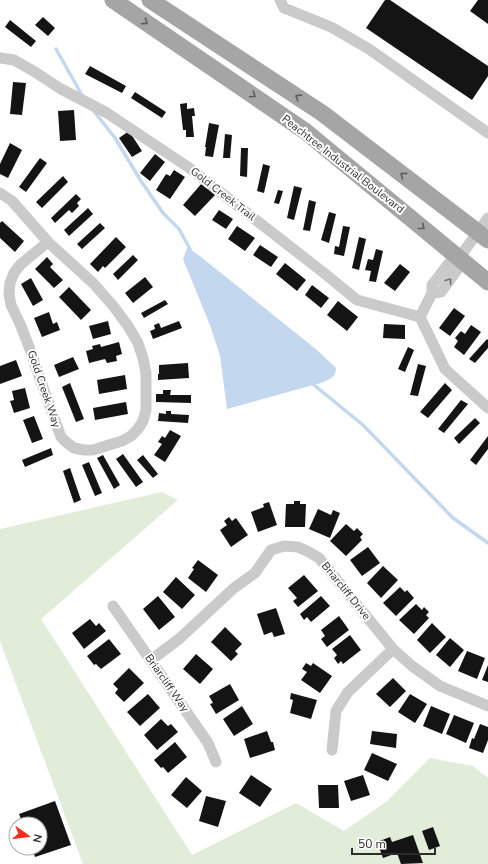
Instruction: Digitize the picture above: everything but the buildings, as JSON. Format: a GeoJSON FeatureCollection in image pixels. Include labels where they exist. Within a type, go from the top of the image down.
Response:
{"type":"FeatureCollection","features":[{"type":"Feature","properties":{"kind":"main road","name":"Peachtree Industrial Boulevard"},"geometry":{"type":"LineString","coordinates":[[113,0],[305,131],[458,259],[488,282]]}},
{"type":"Feature","properties":{"kind":"main road"},"geometry":{"type":"LineString","coordinates":[[150,0],[322,113],[483,236]]}},
{"type":"Feature","properties":{"kind":"street"},"geometry":{"type":"LineString","coordinates":[[280,0],[284,8],[331,27],[368,49],[488,132]]}},
{"type":"Feature","properties":{"kind":"street","name":"Gold Creek Trail"},"geometry":{"type":"LineString","coordinates":[[0,58],[14,60],[61,90],[107,113],[188,167],[324,273],[356,300],[420,317]]}},
{"type":"Feature","properties":{"kind":"street","name":"Gold Creek Way"},"geometry":{"type":"LineString","coordinates":[[0,193],[12,201],[48,242],[94,284],[114,306],[138,343],[146,373],[146,410],[143,421],[131,436],[122,441],[93,450],[74,448],[61,437],[31,352],[11,305],[9,294],[10,283],[14,273],[21,264],[48,242]]}},
{"type":"Feature","properties":{"kind":"street"},"geometry":{"type":"LineString","coordinates":[[488,218],[483,236],[458,259],[449,263],[432,286],[432,293],[420,317],[445,369],[488,408]]}},
{"type":"Feature","properties":{"kind":"street","name":"Briarcliff Drive"},"geometry":{"type":"LineString","coordinates":[[151,660],[179,638],[234,588],[255,573],[271,550],[284,546],[298,547],[319,558],[393,649],[412,666],[440,686],[488,706]]}},
{"type":"Feature","properties":{"kind":"street","name":"Briarcliff Way"},"geometry":{"type":"LineString","coordinates":[[112,606],[208,743],[216,762]]}},
{"type":"Feature","properties":{"kind":"street"},"geometry":{"type":"LineString","coordinates":[[332,750],[336,711],[348,692],[393,649]]}},
{"type":"Feature","properties":{"kind":"green space"},"geometry":{"type":"Polygon","coordinates":[[[162,492],[178,500],[41,619],[192,855],[296,803],[344,831],[387,801],[430,758],[473,766],[488,778],[488,864],[83,864],[0,641],[0,529],[162,492]]]}},
{"type":"Feature","properties":{"kind":"water"},"geometry":{"type":"Polygon","coordinates":[[[187,248],[201,257],[317,350],[336,368],[334,375],[324,382],[227,409],[220,356],[211,328],[183,259],[187,248]]]}},
{"type":"Feature","properties":{"kind":"waterway"},"geometry":{"type":"LineString","coordinates":[[56,49],[83,97]]}},
{"type":"Feature","properties":{"kind":"waterway"},"geometry":{"type":"LineString","coordinates":[[93,110],[115,138],[141,181],[163,213],[179,229],[190,249]]}},
{"type":"Feature","properties":{"kind":"waterway"},"geometry":{"type":"LineString","coordinates":[[314,385],[363,425],[453,518],[488,543]]}}]}
